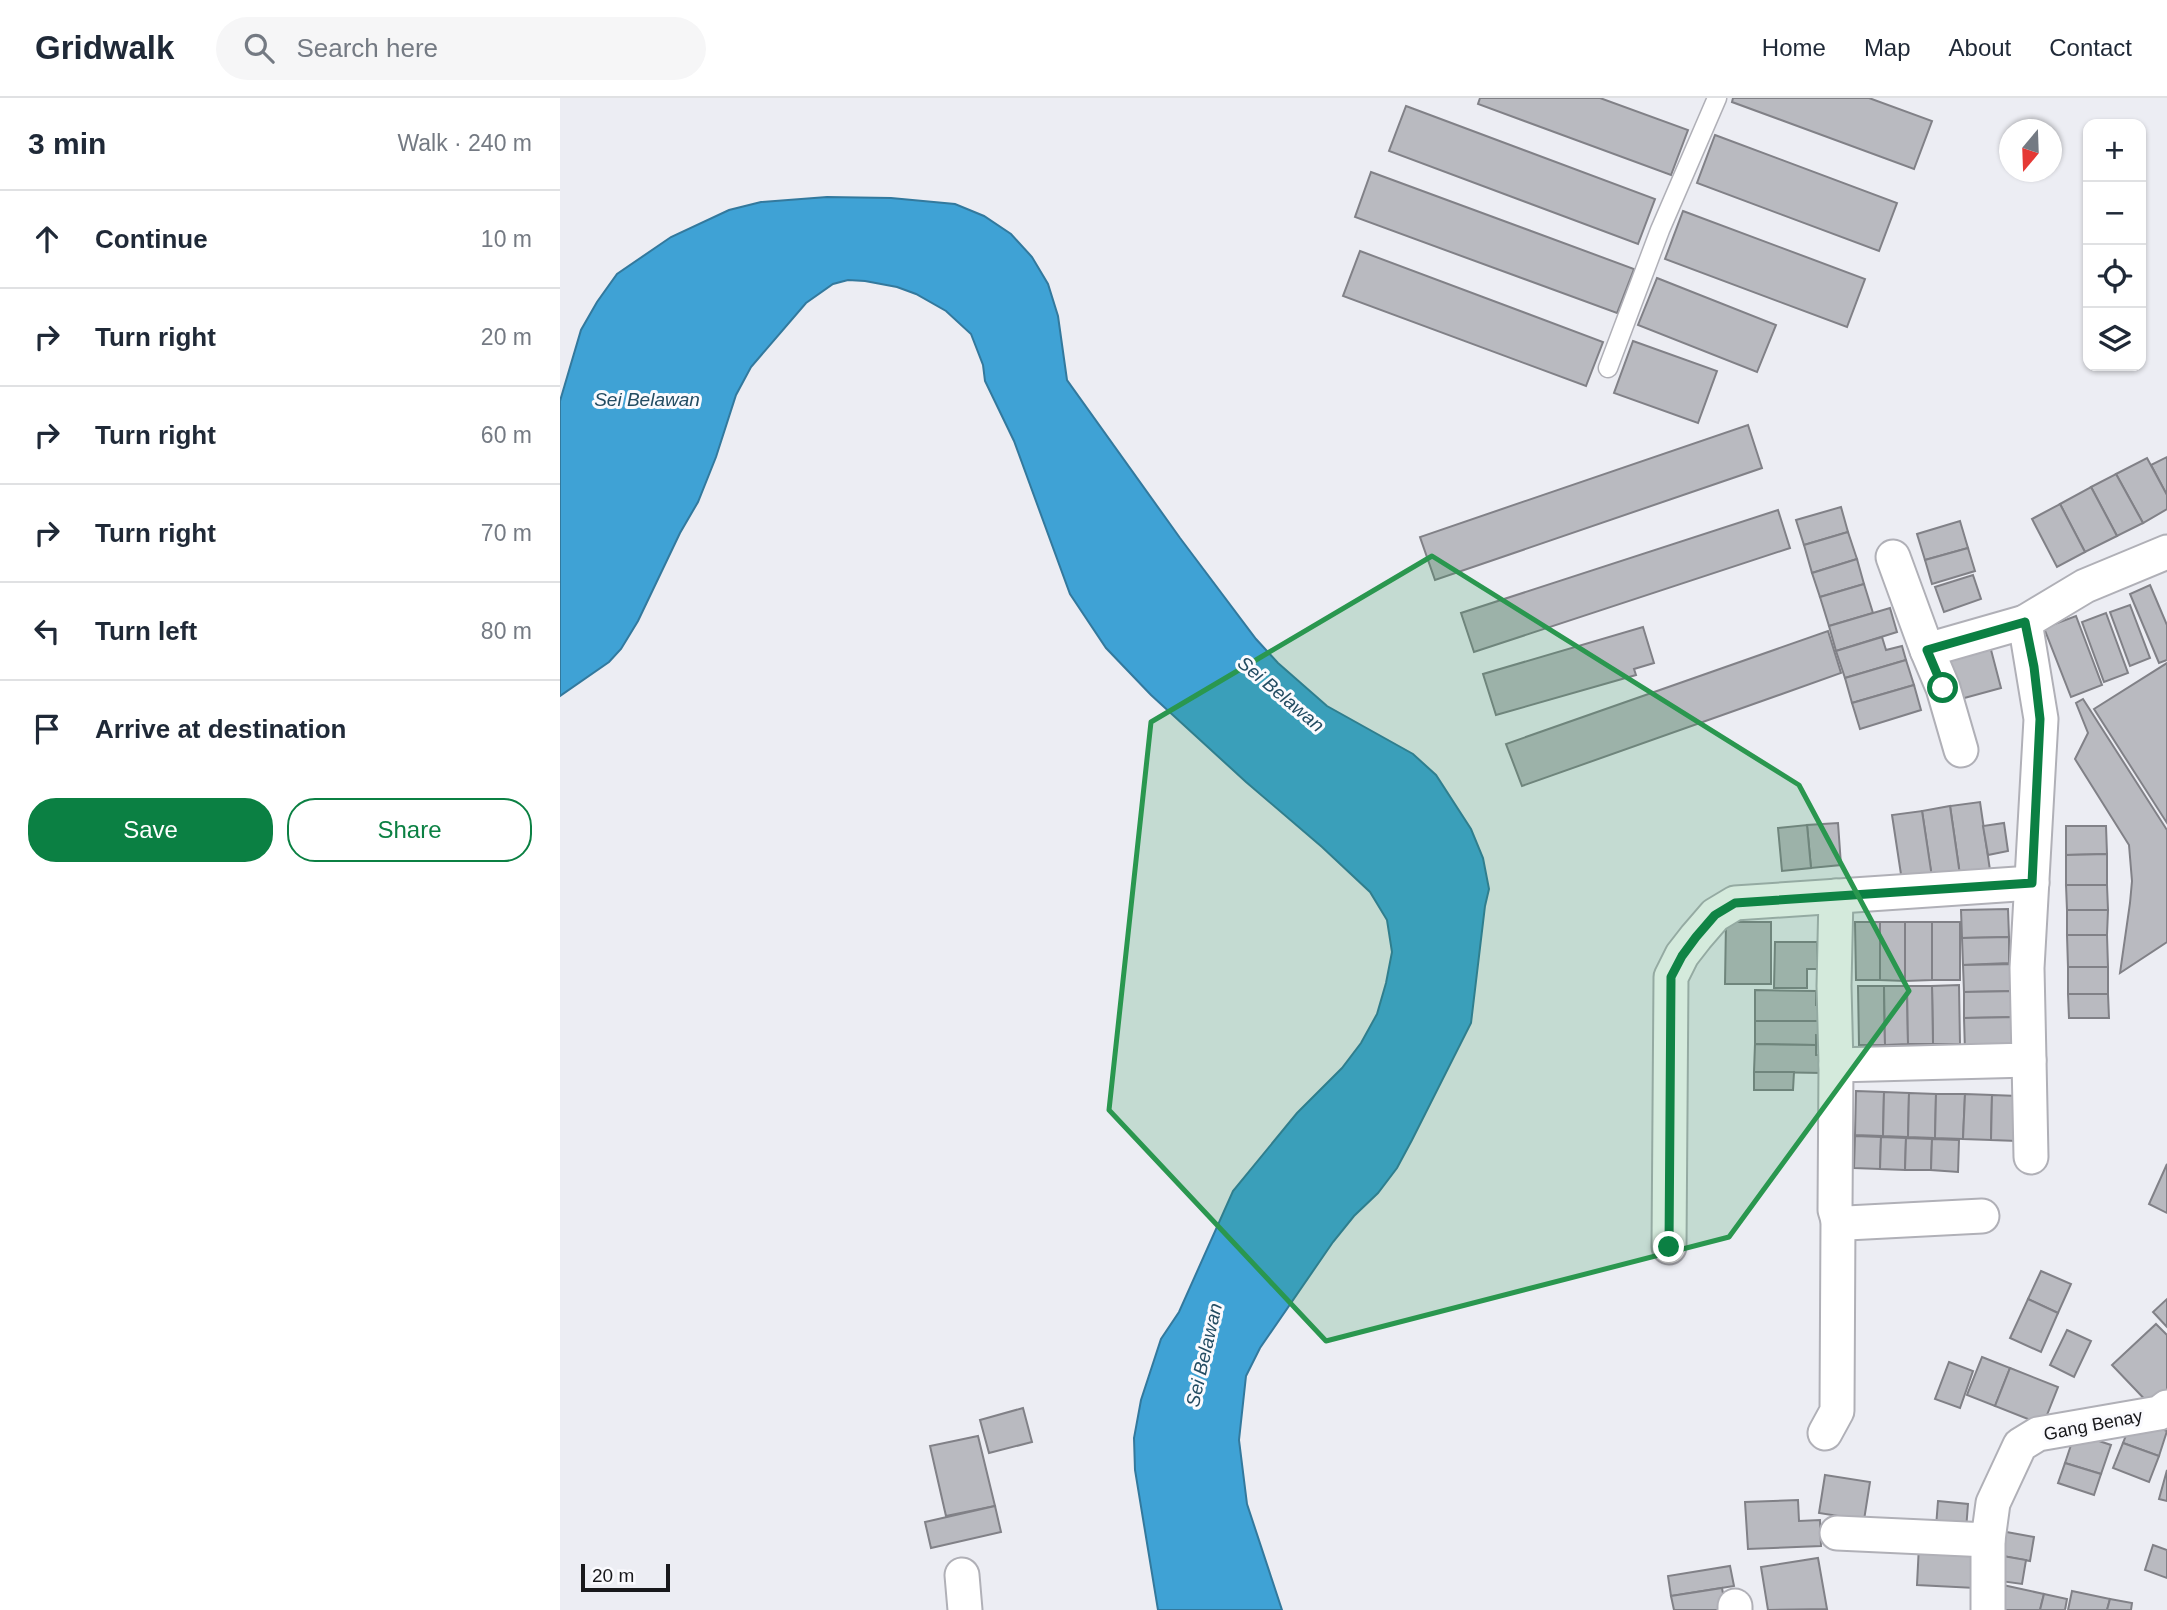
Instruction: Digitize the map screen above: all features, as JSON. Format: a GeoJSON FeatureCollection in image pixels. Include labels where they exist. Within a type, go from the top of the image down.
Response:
{"type":"FeatureCollection","features":[{"type":"Feature","properties":{"kind":"street"},"geometry":{"type":"LineString","coordinates":[[1927,650],[2025,622],[2085,586],[2167,552]]}},
{"type":"Feature","properties":{"kind":"street"},"geometry":{"type":"LineString","coordinates":[[1893,557],[1943,688],[1961,750]]}},
{"type":"Feature","properties":{"kind":"street"},"geometry":{"type":"LineString","coordinates":[[2025,622],[2040,719],[2027,968],[2031,1157]]}},
{"type":"Feature","properties":{"kind":"street"},"geometry":{"type":"LineString","coordinates":[[1669,1247],[1671,977],[1682,956],[1708,922],[1735,903],[2032,883]]}},
{"type":"Feature","properties":{"kind":"street"},"geometry":{"type":"LineString","coordinates":[[1825,1433],[1836,1411],[1839,1220],[1835,1210],[1836,896]]}},
{"type":"Feature","properties":{"kind":"street"},"geometry":{"type":"LineString","coordinates":[[1836,1065],[2029,1060]]}},
{"type":"Feature","properties":{"kind":"street"},"geometry":{"type":"LineString","coordinates":[[1839,1220],[1847,1223],[1982,1216]]}},
{"type":"Feature","properties":{"kind":"street","name":"Gang Benay"},"geometry":{"type":"LineString","coordinates":[[1989,1610],[1988,1540],[1993,1503],[2020,1445],[2038,1434],[2160,1413],[2167,1407]]}},
{"type":"Feature","properties":{"kind":"street"},"geometry":{"type":"LineString","coordinates":[[1837,1533],[1988,1540]]}},
{"type":"Feature","properties":{"kind":"street"},"geometry":{"type":"LineString","coordinates":[[962,1575],[965,1610]]}},
{"type":"Feature","properties":{"kind":"lane"},"geometry":{"type":"LineString","coordinates":[[1608,368],[1660,230],[1717,98]]}},
{"type":"Feature","properties":{"kind":"highlighted area"},"geometry":{"type":"Polygon","coordinates":[[[1432,556],[1799,785],[1909,991],[1729,1237],[1326,1341],[1109,1110],[1151,722],[1432,556]]]}},
{"type":"Feature","properties":{"kind":"water","name":"Sei Belawan"},"geometry":{"type":"Polygon","coordinates":[[[827,197],[891,198],[955,204],[984,216],[1011,234],[1032,257],[1048,284],[1058,316],[1067,380],[1256,639],[1278,663],[1327,706],[1413,754],[1436,775],[1471,829],[1483,858],[1489,889],[1471,1023],[1397,1168],[1333,1242],[1260,1348],[1246,1376],[1239,1440],[1247,1504],[1282,1610],[1158,1610],[1135,1470],[1134,1438],[1141,1400],[1161,1339],[1179,1312],[1233,1191],[1297,1113],[1342,1068],[1361,1043],[1377,1014],[1392,952],[1387,920],[1370,892],[1151,695],[1106,648],[1070,594],[1014,441],[985,381],[983,365],[971,334],[946,311],[897,287],[848,280],[833,284],[806,303],[751,367],[736,395],[698,502],[621,649],[609,662],[560,696],[560,401],[581,330],[617,274],[671,237],[729,210],[761,202],[827,197]]]}},
{"type":"Feature","properties":{"kind":"building"},"geometry":{"type":"Polygon","coordinates":[[[1480,98],[1600,98],[1688,130],[1671,175],[1478,104],[1480,98]]]}},
{"type":"Feature","properties":{"kind":"building"},"geometry":{"type":"Polygon","coordinates":[[[1733,98],[1869,98],[1932,121],[1914,169],[1732,102],[1733,98]]]}},
{"type":"Feature","properties":{"kind":"building"},"geometry":{"type":"Polygon","coordinates":[[[1406,106],[1655,199],[1638,244],[1389,151],[1406,106]]]}},
{"type":"Feature","properties":{"kind":"building"},"geometry":{"type":"Polygon","coordinates":[[[1715,135],[1897,203],[1879,251],[1697,183],[1715,135]]]}},
{"type":"Feature","properties":{"kind":"building"},"geometry":{"type":"Polygon","coordinates":[[[1371,172],[1634,269],[1617,313],[1355,217],[1371,172]]]}},
{"type":"Feature","properties":{"kind":"building"},"geometry":{"type":"Polygon","coordinates":[[[1683,211],[1865,279],[1847,327],[1665,259],[1683,211]]]}},
{"type":"Feature","properties":{"kind":"building"},"geometry":{"type":"Polygon","coordinates":[[[1360,251],[1603,342],[1586,386],[1343,296],[1360,251]]]}},
{"type":"Feature","properties":{"kind":"building"},"geometry":{"type":"Polygon","coordinates":[[[1657,278],[1776,325],[1757,372],[1638,325],[1657,278]]]}},
{"type":"Feature","properties":{"kind":"building"},"geometry":{"type":"Polygon","coordinates":[[[1633,341],[1717,371],[1698,423],[1614,393],[1633,341]]]}},
{"type":"Feature","properties":{"kind":"building"},"geometry":{"type":"Polygon","coordinates":[[[1748,425],[1762,468],[1435,580],[1420,537],[1748,425]]]}},
{"type":"Feature","properties":{"kind":"building"},"geometry":{"type":"Polygon","coordinates":[[[2167,457],[2167,495],[2151,465],[2167,457]]]}},
{"type":"Feature","properties":{"kind":"building"},"geometry":{"type":"Polygon","coordinates":[[[2147,458],[2167,495],[2167,509],[2143,523],[2116,474],[2147,458]]]}},
{"type":"Feature","properties":{"kind":"building"},"geometry":{"type":"Polygon","coordinates":[[[2116,474],[2143,523],[2117,536],[2091,487],[2116,474]]]}},
{"type":"Feature","properties":{"kind":"building"},"geometry":{"type":"Polygon","coordinates":[[[2091,487],[2117,536],[2085,552],[2060,504],[2091,487]]]}},
{"type":"Feature","properties":{"kind":"building"},"geometry":{"type":"Polygon","coordinates":[[[2060,504],[2085,552],[2057,567],[2032,519],[2060,504]]]}},
{"type":"Feature","properties":{"kind":"building"},"geometry":{"type":"Polygon","coordinates":[[[1841,507],[1848,532],[1804,545],[1796,520],[1841,507]]]}},
{"type":"Feature","properties":{"kind":"building"},"geometry":{"type":"Polygon","coordinates":[[[1778,510],[1790,548],[1474,652],[1461,613],[1778,510]]]}},
{"type":"Feature","properties":{"kind":"building"},"geometry":{"type":"Polygon","coordinates":[[[1960,521],[1968,548],[1925,560],[1917,534],[1960,521]]]}},
{"type":"Feature","properties":{"kind":"building"},"geometry":{"type":"Polygon","coordinates":[[[1848,532],[1857,559],[1812,573],[1804,545],[1848,532]]]}},
{"type":"Feature","properties":{"kind":"building"},"geometry":{"type":"Polygon","coordinates":[[[1968,548],[1975,571],[1932,584],[1925,560],[1968,548]]]}},
{"type":"Feature","properties":{"kind":"building"},"geometry":{"type":"Polygon","coordinates":[[[1857,559],[1864,584],[1820,597],[1812,573],[1857,559]]]}},
{"type":"Feature","properties":{"kind":"building"},"geometry":{"type":"Polygon","coordinates":[[[1973,575],[1981,599],[1944,612],[1935,587],[1973,575]]]}},
{"type":"Feature","properties":{"kind":"building"},"geometry":{"type":"Polygon","coordinates":[[[1864,584],[1873,613],[1829,626],[1820,597],[1864,584]]]}},
{"type":"Feature","properties":{"kind":"building"},"geometry":{"type":"Polygon","coordinates":[[[2150,585],[2167,625],[2167,660],[2159,663],[2130,594],[2150,585]]]}},
{"type":"Feature","properties":{"kind":"building"},"geometry":{"type":"Polygon","coordinates":[[[2130,605],[2150,658],[2130,666],[2110,612],[2130,605]]]}},
{"type":"Feature","properties":{"kind":"building"},"geometry":{"type":"Polygon","coordinates":[[[1890,608],[1897,632],[1836,651],[1829,626],[1890,608]]]}},
{"type":"Feature","properties":{"kind":"building"},"geometry":{"type":"Polygon","coordinates":[[[2106,613],[2128,673],[2104,682],[2082,622],[2106,613]]]}},
{"type":"Feature","properties":{"kind":"building"},"geometry":{"type":"Polygon","coordinates":[[[2076,616],[2102,685],[2071,697],[2044,628],[2076,616]]]}},
{"type":"Feature","properties":{"kind":"building"},"geometry":{"type":"Polygon","coordinates":[[[1643,627],[1654,663],[1634,669],[1636,675],[1496,715],[1483,674],[1643,627]]]}},
{"type":"Feature","properties":{"kind":"building"},"geometry":{"type":"Polygon","coordinates":[[[1828,631],[1841,673],[1522,786],[1506,744],[1828,631]]]}},
{"type":"Feature","properties":{"kind":"building"},"geometry":{"type":"Polygon","coordinates":[[[1882,637],[1886,650],[1902,646],[1906,660],[1845,678],[1836,651],[1882,637]]]}},
{"type":"Feature","properties":{"kind":"building"},"geometry":{"type":"Polygon","coordinates":[[[1990,646],[2001,688],[1957,700],[1945,657],[1990,646]]]}},
{"type":"Feature","properties":{"kind":"building"},"geometry":{"type":"Polygon","coordinates":[[[1906,660],[1914,685],[1852,703],[1845,678],[1906,660]]]}},
{"type":"Feature","properties":{"kind":"building"},"geometry":{"type":"Polygon","coordinates":[[[2167,663],[2167,823],[2094,709],[2167,663]]]}},
{"type":"Feature","properties":{"kind":"building"},"geometry":{"type":"Polygon","coordinates":[[[1914,685],[1921,710],[1860,729],[1852,703],[1914,685]]]}},
{"type":"Feature","properties":{"kind":"building"},"geometry":{"type":"Polygon","coordinates":[[[2083,699],[2167,830],[2167,942],[2120,973],[2132,881],[2129,845],[2075,759],[2088,733],[2076,703],[2083,699]]]}},
{"type":"Feature","properties":{"kind":"building"},"geometry":{"type":"Polygon","coordinates":[[[1980,802],[1991,877],[1961,882],[1950,806],[1980,802]]]}},
{"type":"Feature","properties":{"kind":"building"},"geometry":{"type":"Polygon","coordinates":[[[1950,806],[1961,882],[1933,886],[1922,811],[1950,806]]]}},
{"type":"Feature","properties":{"kind":"building"},"geometry":{"type":"Polygon","coordinates":[[[1922,811],[1932,877],[1902,881],[1892,815],[1922,811]]]}},
{"type":"Feature","properties":{"kind":"building"},"geometry":{"type":"Polygon","coordinates":[[[1838,823],[1841,865],[1811,868],[1807,825],[1838,823]]]}},
{"type":"Feature","properties":{"kind":"building"},"geometry":{"type":"Polygon","coordinates":[[[2004,823],[2008,851],[1988,855],[1983,826],[2004,823]]]}},
{"type":"Feature","properties":{"kind":"building"},"geometry":{"type":"Polygon","coordinates":[[[1807,825],[1811,868],[1782,871],[1778,828],[1807,825]]]}},
{"type":"Feature","properties":{"kind":"building"},"geometry":{"type":"Polygon","coordinates":[[[2066,826],[2106,826],[2107,854],[2066,855],[2066,826]]]}},
{"type":"Feature","properties":{"kind":"building"},"geometry":{"type":"Polygon","coordinates":[[[2107,854],[2107,885],[2066,885],[2066,855],[2107,854]]]}},
{"type":"Feature","properties":{"kind":"building"},"geometry":{"type":"Polygon","coordinates":[[[2066,885],[2107,885],[2108,910],[2067,910],[2066,885]]]}},
{"type":"Feature","properties":{"kind":"building"},"geometry":{"type":"Polygon","coordinates":[[[2008,909],[2009,937],[1962,938],[1961,910],[2008,909]]]}},
{"type":"Feature","properties":{"kind":"building"},"geometry":{"type":"Polygon","coordinates":[[[2067,910],[2108,910],[2107,935],[2067,935],[2067,910]]]}},
{"type":"Feature","properties":{"kind":"building"},"geometry":{"type":"Polygon","coordinates":[[[1726,922],[1771,922],[1771,984],[1725,984],[1726,922]]]}},
{"type":"Feature","properties":{"kind":"building"},"geometry":{"type":"Polygon","coordinates":[[[1855,922],[1880,922],[1880,980],[1856,980],[1855,922]]]}},
{"type":"Feature","properties":{"kind":"building"},"geometry":{"type":"Polygon","coordinates":[[[1880,922],[1905,922],[1905,981],[1880,980],[1880,922]]]}},
{"type":"Feature","properties":{"kind":"building"},"geometry":{"type":"Polygon","coordinates":[[[1905,922],[1932,922],[1932,980],[1905,981],[1905,922]]]}},
{"type":"Feature","properties":{"kind":"building"},"geometry":{"type":"Polygon","coordinates":[[[1932,922],[1960,922],[1960,980],[1932,980],[1932,922]]]}},
{"type":"Feature","properties":{"kind":"building"},"geometry":{"type":"Polygon","coordinates":[[[2067,935],[2107,935],[2108,967],[2068,967],[2067,935]]]}},
{"type":"Feature","properties":{"kind":"building"},"geometry":{"type":"Polygon","coordinates":[[[2009,937],[2009,963],[1963,965],[1962,938],[2009,937]]]}},
{"type":"Feature","properties":{"kind":"building"},"geometry":{"type":"Polygon","coordinates":[[[1775,942],[1817,942],[1817,969],[1807,969],[1807,988],[1774,988],[1775,942]]]}},
{"type":"Feature","properties":{"kind":"building"},"geometry":{"type":"Polygon","coordinates":[[[2018,964],[2018,991],[1964,992],[1963,965],[2018,964]]]}},
{"type":"Feature","properties":{"kind":"building"},"geometry":{"type":"Polygon","coordinates":[[[2068,967],[2108,967],[2108,994],[2068,994],[2068,967]]]}},
{"type":"Feature","properties":{"kind":"building"},"geometry":{"type":"Polygon","coordinates":[[[1959,985],[1960,1044],[1933,1044],[1932,986],[1959,985]]]}},
{"type":"Feature","properties":{"kind":"building"},"geometry":{"type":"Polygon","coordinates":[[[1858,986],[1884,986],[1885,1045],[1859,1045],[1858,986]]]}},
{"type":"Feature","properties":{"kind":"building"},"geometry":{"type":"Polygon","coordinates":[[[1884,986],[1907,986],[1908,1044],[1885,1045],[1884,986]]]}},
{"type":"Feature","properties":{"kind":"building"},"geometry":{"type":"Polygon","coordinates":[[[1907,986],[1932,986],[1933,1044],[1908,1044],[1907,986]]]}},
{"type":"Feature","properties":{"kind":"building"},"geometry":{"type":"Polygon","coordinates":[[[1755,990],[1816,991],[1816,1005],[1827,1005],[1826,1021],[1755,1021],[1755,990]]]}},
{"type":"Feature","properties":{"kind":"building"},"geometry":{"type":"Polygon","coordinates":[[[2018,991],[2019,1017],[1964,1018],[1964,992],[2018,991]]]}},
{"type":"Feature","properties":{"kind":"building"},"geometry":{"type":"Polygon","coordinates":[[[2068,994],[2108,994],[2109,1018],[2069,1018],[2068,994]]]}},
{"type":"Feature","properties":{"kind":"building"},"geometry":{"type":"Polygon","coordinates":[[[2019,1017],[2020,1050],[1965,1051],[1964,1018],[2019,1017]]]}},
{"type":"Feature","properties":{"kind":"building"},"geometry":{"type":"Polygon","coordinates":[[[1755,1021],[1826,1021],[1826,1036],[1816,1035],[1816,1045],[1755,1044],[1755,1021]]]}},
{"type":"Feature","properties":{"kind":"building"},"geometry":{"type":"Polygon","coordinates":[[[1755,1044],[1816,1045],[1816,1055],[1823,1055],[1823,1073],[1754,1072],[1755,1044]]]}},
{"type":"Feature","properties":{"kind":"building"},"geometry":{"type":"Polygon","coordinates":[[[1754,1072],[1794,1072],[1793,1090],[1754,1090],[1754,1072]]]}},
{"type":"Feature","properties":{"kind":"building"},"geometry":{"type":"Polygon","coordinates":[[[1856,1091],[1884,1092],[1883,1136],[1855,1135],[1856,1091]]]}},
{"type":"Feature","properties":{"kind":"building"},"geometry":{"type":"Polygon","coordinates":[[[1884,1092],[1909,1093],[1908,1137],[1883,1136],[1884,1092]]]}},
{"type":"Feature","properties":{"kind":"building"},"geometry":{"type":"Polygon","coordinates":[[[1909,1093],[1936,1094],[1935,1138],[1908,1137],[1909,1093]]]}},
{"type":"Feature","properties":{"kind":"building"},"geometry":{"type":"Polygon","coordinates":[[[1936,1094],[1965,1094],[1963,1139],[1935,1138],[1936,1094]]]}},
{"type":"Feature","properties":{"kind":"building"},"geometry":{"type":"Polygon","coordinates":[[[1965,1094],[1992,1095],[1991,1140],[1963,1139],[1965,1094]]]}},
{"type":"Feature","properties":{"kind":"building"},"geometry":{"type":"Polygon","coordinates":[[[1992,1095],[2018,1096],[2017,1141],[1991,1140],[1992,1095]]]}},
{"type":"Feature","properties":{"kind":"building"},"geometry":{"type":"Polygon","coordinates":[[[1855,1136],[1881,1137],[1880,1169],[1854,1168],[1855,1136]]]}},
{"type":"Feature","properties":{"kind":"building"},"geometry":{"type":"Polygon","coordinates":[[[1881,1137],[1906,1138],[1905,1170],[1880,1169],[1881,1137]]]}},
{"type":"Feature","properties":{"kind":"building"},"geometry":{"type":"Polygon","coordinates":[[[1906,1138],[1932,1139],[1931,1170],[1905,1170],[1906,1138]]]}},
{"type":"Feature","properties":{"kind":"building"},"geometry":{"type":"Polygon","coordinates":[[[1932,1139],[1959,1140],[1958,1172],[1931,1170],[1932,1139]]]}},
{"type":"Feature","properties":{"kind":"building"},"geometry":{"type":"Polygon","coordinates":[[[2167,1164],[2167,1213],[2149,1204],[2167,1164]]]}},
{"type":"Feature","properties":{"kind":"building"},"geometry":{"type":"Polygon","coordinates":[[[2041,1271],[2071,1284],[2058,1313],[2028,1299],[2041,1271]]]}},
{"type":"Feature","properties":{"kind":"building"},"geometry":{"type":"Polygon","coordinates":[[[2028,1299],[2058,1313],[2041,1352],[2010,1338],[2028,1299]]]}},
{"type":"Feature","properties":{"kind":"building"},"geometry":{"type":"Polygon","coordinates":[[[2167,1299],[2167,1327],[2153,1312],[2167,1299]]]}},
{"type":"Feature","properties":{"kind":"building"},"geometry":{"type":"Polygon","coordinates":[[[2156,1324],[2167,1335],[2167,1396],[2154,1409],[2112,1365],[2156,1324]]]}},
{"type":"Feature","properties":{"kind":"building"},"geometry":{"type":"Polygon","coordinates":[[[2067,1330],[2091,1341],[2074,1377],[2050,1365],[2067,1330]]]}},
{"type":"Feature","properties":{"kind":"building"},"geometry":{"type":"Polygon","coordinates":[[[1982,1357],[2010,1368],[1995,1406],[1967,1395],[1982,1357]]]}},
{"type":"Feature","properties":{"kind":"building"},"geometry":{"type":"Polygon","coordinates":[[[1949,1362],[1973,1371],[1960,1408],[1935,1399],[1949,1362]]]}},
{"type":"Feature","properties":{"kind":"building"},"geometry":{"type":"Polygon","coordinates":[[[2010,1368],[2058,1387],[2043,1425],[1995,1406],[2010,1368]]]}},
{"type":"Feature","properties":{"kind":"building"},"geometry":{"type":"Polygon","coordinates":[[[1023,1408],[1032,1442],[989,1453],[980,1420],[1023,1408]]]}},
{"type":"Feature","properties":{"kind":"building"},"geometry":{"type":"Polygon","coordinates":[[[2133,1418],[2167,1431],[2159,1456],[2123,1443],[2133,1418]]]}},
{"type":"Feature","properties":{"kind":"building"},"geometry":{"type":"Polygon","coordinates":[[[2075,1433],[2111,1445],[2101,1474],[2065,1463],[2075,1433]]]}},
{"type":"Feature","properties":{"kind":"building"},"geometry":{"type":"Polygon","coordinates":[[[978,1436],[995,1506],[946,1516],[930,1446],[978,1436]]]}},
{"type":"Feature","properties":{"kind":"building"},"geometry":{"type":"Polygon","coordinates":[[[2123,1443],[2159,1456],[2149,1482],[2113,1468],[2123,1443]]]}},
{"type":"Feature","properties":{"kind":"building"},"geometry":{"type":"Polygon","coordinates":[[[2065,1463],[2101,1474],[2094,1495],[2058,1483],[2065,1463]]]}},
{"type":"Feature","properties":{"kind":"building"},"geometry":{"type":"Polygon","coordinates":[[[2167,1470],[2167,1501],[2159,1499],[2167,1470]]]}},
{"type":"Feature","properties":{"kind":"building"},"geometry":{"type":"Polygon","coordinates":[[[1825,1475],[1870,1482],[1864,1520],[1819,1513],[1825,1475]]]}},
{"type":"Feature","properties":{"kind":"building"},"geometry":{"type":"Polygon","coordinates":[[[1798,1500],[1799,1521],[1820,1520],[1821,1546],[1748,1549],[1745,1502],[1798,1500]]]}},
{"type":"Feature","properties":{"kind":"building"},"geometry":{"type":"Polygon","coordinates":[[[1938,1501],[1968,1504],[1966,1530],[1936,1527],[1938,1501]]]}},
{"type":"Feature","properties":{"kind":"building"},"geometry":{"type":"Polygon","coordinates":[[[995,1506],[1001,1532],[931,1548],[925,1522],[995,1506]]]}},
{"type":"Feature","properties":{"kind":"building"},"geometry":{"type":"Polygon","coordinates":[[[2001,1531],[2034,1537],[2030,1561],[1997,1555],[2001,1531]]]}},
{"type":"Feature","properties":{"kind":"building"},"geometry":{"type":"Polygon","coordinates":[[[1919,1545],[1976,1548],[1975,1588],[1917,1585],[1919,1545]]]}},
{"type":"Feature","properties":{"kind":"building"},"geometry":{"type":"Polygon","coordinates":[[[2153,1545],[2167,1550],[2167,1578],[2145,1570],[2153,1545]]]}},
{"type":"Feature","properties":{"kind":"building"},"geometry":{"type":"Polygon","coordinates":[[[1997,1555],[2026,1560],[2022,1584],[1993,1580],[1997,1555]]]}},
{"type":"Feature","properties":{"kind":"building"},"geometry":{"type":"Polygon","coordinates":[[[1818,1558],[1827,1609],[1768,1610],[1761,1567],[1818,1558]]]}},
{"type":"Feature","properties":{"kind":"building"},"geometry":{"type":"Polygon","coordinates":[[[1730,1566],[1734,1586],[1671,1596],[1668,1576],[1730,1566]]]}},
{"type":"Feature","properties":{"kind":"building"},"geometry":{"type":"Polygon","coordinates":[[[2003,1585],[2044,1594],[2040,1610],[1997,1610],[2003,1585]]]}},
{"type":"Feature","properties":{"kind":"building"},"geometry":{"type":"Polygon","coordinates":[[[1722,1588],[1726,1610],[1674,1610],[1671,1596],[1722,1588]]]}},
{"type":"Feature","properties":{"kind":"building"},"geometry":{"type":"Polygon","coordinates":[[[2072,1591],[2110,1599],[2107,1610],[2068,1610],[2072,1591]]]}},
{"type":"Feature","properties":{"kind":"building"},"geometry":{"type":"Polygon","coordinates":[[[2044,1594],[2067,1599],[2065,1610],[2040,1610],[2044,1594]]]}},
{"type":"Feature","properties":{"kind":"building"},"geometry":{"type":"Polygon","coordinates":[[[2110,1599],[2132,1603],[2131,1610],[2107,1610],[2110,1599]]]}},
{"type":"Feature","properties":{"kind":"route"},"geometry":{"type":"LineString","coordinates":[[1669,1247],[1671,977],[1682,956],[1715,915],[1735,903],[2032,883],[2040,719],[2025,622],[1927,650],[1943,688]]}}]}
